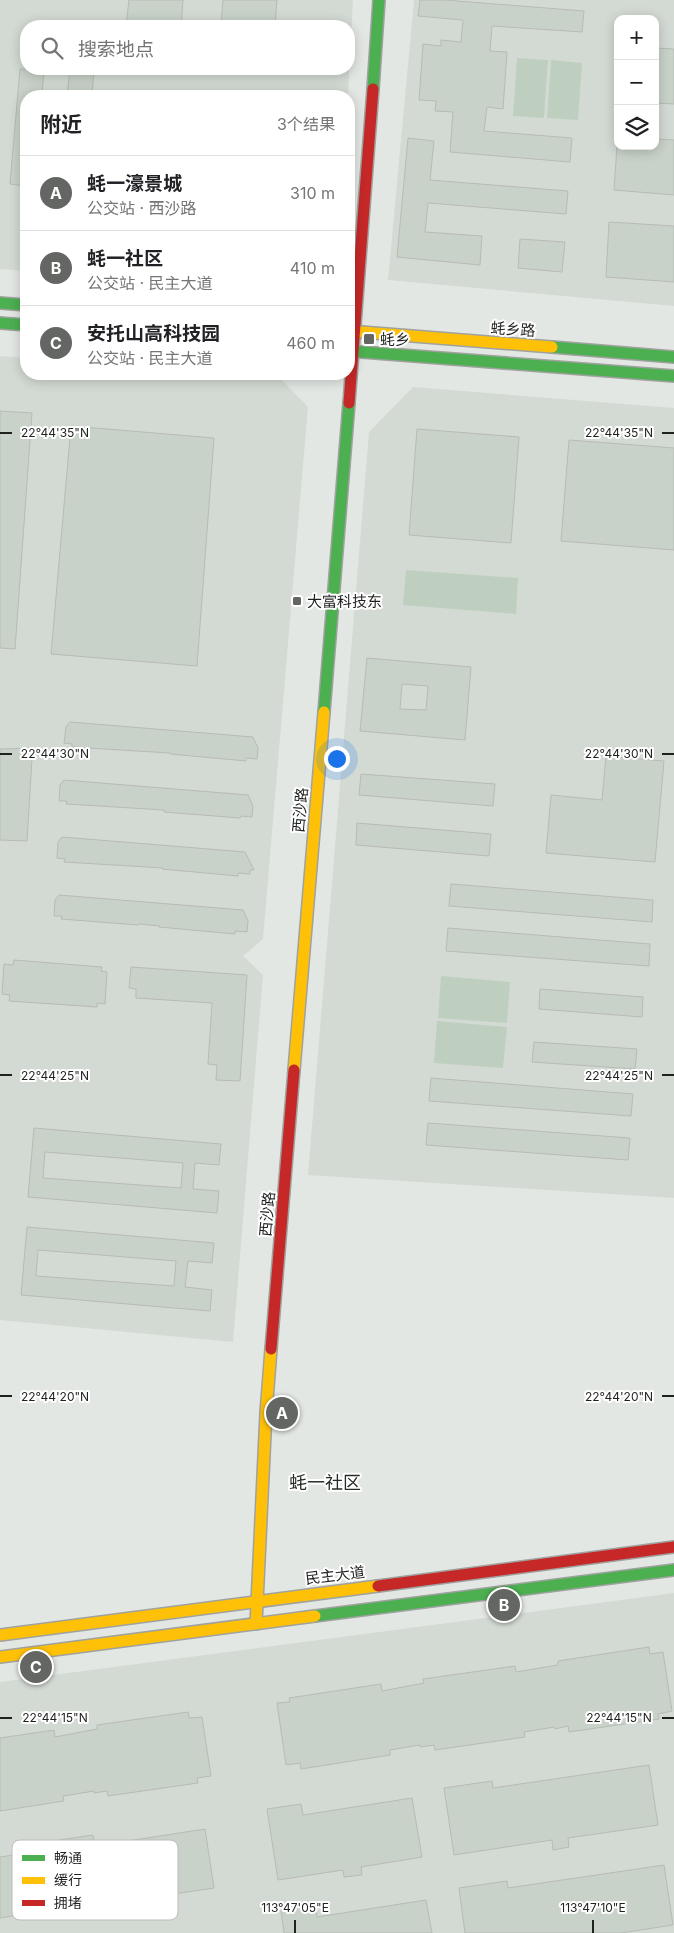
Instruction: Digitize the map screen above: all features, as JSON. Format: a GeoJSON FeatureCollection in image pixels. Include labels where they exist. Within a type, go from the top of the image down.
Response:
{"type":"FeatureCollection","features":[{"type":"Feature","properties":{"kind":"street","name":"西沙路"},"geometry":{"type":"LineString","coordinates":[[355,295],[379,0]]}},
{"type":"Feature","properties":{"kind":"street"},"geometry":{"type":"LineString","coordinates":[[0,303],[20,305]]}},
{"type":"Feature","properties":{"kind":"street"},"geometry":{"type":"LineString","coordinates":[[0,323],[20,325]]}},
{"type":"Feature","properties":{"kind":"street","name":"蚝乡路"},"geometry":{"type":"LineString","coordinates":[[355,332],[674,357]]}},
{"type":"Feature","properties":{"kind":"street"},"geometry":{"type":"LineString","coordinates":[[355,351],[674,376]]}},
{"type":"Feature","properties":{"kind":"street","name":"西沙路"},"geometry":{"type":"LineString","coordinates":[[256,1624],[266,1413],[349,380]]}},
{"type":"Feature","properties":{"kind":"street","name":"民主大道"},"geometry":{"type":"LineString","coordinates":[[0,1635],[674,1547]]}},
{"type":"Feature","properties":{"kind":"street"},"geometry":{"type":"LineString","coordinates":[[0,1657],[674,1570]]}},
{"type":"Feature","properties":{"kind":"shaded area"},"geometry":{"type":"Polygon","coordinates":[[[0,0],[353,0],[352,20],[20,20],[20,75],[349,75],[348,90],[20,90],[20,271],[0,269],[0,0]]]}},
{"type":"Feature","properties":{"kind":"shaded area"},"geometry":{"type":"Polygon","coordinates":[[[414,0],[674,0],[674,306],[388,280],[414,0]]]}},
{"type":"Feature","properties":{"kind":"shaded area"},"geometry":{"type":"Polygon","coordinates":[[[0,356],[20,358],[20,380],[282,380],[308,407],[263,939],[243,956],[263,975],[233,1342],[0,1320],[0,356]]]}},
{"type":"Feature","properties":{"kind":"shaded area"},"geometry":{"type":"Polygon","coordinates":[[[413,387],[674,408],[674,1198],[308,1175],[369,432],[413,387]]]}},
{"type":"Feature","properties":{"kind":"shaded area"},"geometry":{"type":"Polygon","coordinates":[[[674,1593],[674,1933],[0,1933],[0,1682],[674,1593]]]}},
{"type":"Feature","properties":{"kind":"green space"},"geometry":{"type":"Polygon","coordinates":[[[517,58],[548,60],[544,118],[513,116],[517,58]]]}},
{"type":"Feature","properties":{"kind":"green space"},"geometry":{"type":"Polygon","coordinates":[[[551,60],[582,63],[578,120],[547,118],[551,60]]]}},
{"type":"Feature","properties":{"kind":"green space"},"geometry":{"type":"Polygon","coordinates":[[[406,570],[518,578],[516,614],[403,605],[406,570]]]}},
{"type":"Feature","properties":{"kind":"green space"},"geometry":{"type":"Polygon","coordinates":[[[441,976],[510,982],[507,1023],[438,1018],[441,976]]]}},
{"type":"Feature","properties":{"kind":"green space"},"geometry":{"type":"Polygon","coordinates":[[[437,1021],[507,1027],[503,1068],[434,1063],[437,1021]]]}},
{"type":"Feature","properties":{"kind":"building"},"geometry":{"type":"Polygon","coordinates":[[[129,0],[183,0],[181,20],[127,20],[129,0]]]}},
{"type":"Feature","properties":{"kind":"building"},"geometry":{"type":"Polygon","coordinates":[[[223,0],[277,0],[275,20],[221,20],[223,0]]]}},
{"type":"Feature","properties":{"kind":"building"},"geometry":{"type":"Polygon","coordinates":[[[420,0],[445,0],[584,11],[582,32],[492,26],[490,51],[507,52],[503,109],[487,107],[484,131],[572,138],[570,162],[450,152],[453,112],[435,111],[436,101],[419,100],[423,44],[441,46],[441,40],[461,42],[463,20],[418,16],[420,0]]]}},
{"type":"Feature","properties":{"kind":"building"},"geometry":{"type":"Polygon","coordinates":[[[659,48],[674,49],[674,104],[659,103],[659,48]]]}},
{"type":"Feature","properties":{"kind":"building"},"geometry":{"type":"Polygon","coordinates":[[[20,69],[20,75],[44,75],[42,90],[20,90],[20,185],[10,184],[20,69]]]}},
{"type":"Feature","properties":{"kind":"building"},"geometry":{"type":"Polygon","coordinates":[[[69,75],[94,75],[92,90],[68,90],[69,75]]]}},
{"type":"Feature","properties":{"kind":"building"},"geometry":{"type":"Polygon","coordinates":[[[408,138],[434,141],[430,180],[568,191],[566,214],[428,203],[425,232],[482,236],[480,265],[397,257],[408,138]]]}},
{"type":"Feature","properties":{"kind":"building"},"geometry":{"type":"Polygon","coordinates":[[[659,139],[674,140],[674,195],[614,190],[617,150],[659,150],[659,139]]]}},
{"type":"Feature","properties":{"kind":"building"},"geometry":{"type":"Polygon","coordinates":[[[609,222],[674,226],[674,282],[606,277],[609,222]]]}},
{"type":"Feature","properties":{"kind":"building"},"geometry":{"type":"Polygon","coordinates":[[[520,239],[565,242],[562,272],[518,268],[520,239]]]}},
{"type":"Feature","properties":{"kind":"building"},"geometry":{"type":"Polygon","coordinates":[[[0,411],[32,413],[15,649],[0,648],[0,411]]]}},
{"type":"Feature","properties":{"kind":"building"},"geometry":{"type":"Polygon","coordinates":[[[71,426],[214,438],[197,666],[51,654],[71,426]]]}},
{"type":"Feature","properties":{"kind":"building"},"geometry":{"type":"Polygon","coordinates":[[[417,429],[519,437],[511,543],[409,535],[417,429]]]}},
{"type":"Feature","properties":{"kind":"building"},"geometry":{"type":"Polygon","coordinates":[[[569,440],[674,448],[674,550],[561,541],[569,440]]]}},
{"type":"Feature","properties":{"kind":"building"},"geometry":{"type":"Polygon","coordinates":[[[367,658],[471,667],[465,740],[360,731],[367,658]],[[402,684],[400,709],[426,710],[428,686],[402,684]]]}},
{"type":"Feature","properties":{"kind":"building"},"geometry":{"type":"Polygon","coordinates":[[[70,722],[253,737],[258,748],[257,759],[246,758],[246,761],[170,753],[72,747],[72,744],[64,743],[66,727],[70,722]]]}},
{"type":"Feature","properties":{"kind":"building"},"geometry":{"type":"Polygon","coordinates":[[[34,748],[35,758],[32,759],[27,841],[0,840],[0,749],[34,748]]]}},
{"type":"Feature","properties":{"kind":"building"},"geometry":{"type":"Polygon","coordinates":[[[606,756],[664,761],[655,862],[546,853],[551,795],[602,800],[606,756]]]}},
{"type":"Feature","properties":{"kind":"building"},"geometry":{"type":"Polygon","coordinates":[[[361,774],[495,784],[493,806],[359,795],[361,774]]]}},
{"type":"Feature","properties":{"kind":"building"},"geometry":{"type":"Polygon","coordinates":[[[64,780],[248,795],[253,806],[252,817],[241,816],[240,818],[164,812],[164,810],[66,804],[67,801],[59,801],[60,785],[64,780]]]}},
{"type":"Feature","properties":{"kind":"building"},"geometry":{"type":"Polygon","coordinates":[[[357,823],[491,834],[489,856],[356,845],[357,823]]]}},
{"type":"Feature","properties":{"kind":"building"},"geometry":{"type":"Polygon","coordinates":[[[62,837],[245,852],[254,870],[250,870],[250,874],[238,873],[238,876],[163,868],[64,862],[65,859],[57,858],[58,842],[62,837]]]}},
{"type":"Feature","properties":{"kind":"building"},"geometry":{"type":"Polygon","coordinates":[[[451,884],[653,900],[652,922],[449,906],[451,884]]]}},
{"type":"Feature","properties":{"kind":"building"},"geometry":{"type":"Polygon","coordinates":[[[59,895],[243,910],[248,921],[247,932],[235,931],[235,934],[139,924],[61,919],[62,916],[54,916],[55,900],[59,895]]]}},
{"type":"Feature","properties":{"kind":"building"},"geometry":{"type":"Polygon","coordinates":[[[448,928],[650,944],[649,966],[446,951],[448,928]]]}},
{"type":"Feature","properties":{"kind":"building"},"geometry":{"type":"Polygon","coordinates":[[[14,960],[102,967],[101,971],[107,972],[105,1004],[97,1003],[97,1007],[9,1001],[10,995],[2,994],[4,964],[13,965],[14,960]]]}},
{"type":"Feature","properties":{"kind":"building"},"geometry":{"type":"Polygon","coordinates":[[[131,967],[247,975],[240,1081],[216,1080],[217,1065],[208,1064],[212,1003],[136,998],[136,989],[129,988],[131,967]]]}},
{"type":"Feature","properties":{"kind":"building"},"geometry":{"type":"Polygon","coordinates":[[[540,989],[643,997],[642,1017],[539,1009],[540,989]]]}},
{"type":"Feature","properties":{"kind":"building"},"geometry":{"type":"Polygon","coordinates":[[[534,1042],[637,1049],[635,1069],[532,1062],[534,1042]]]}},
{"type":"Feature","properties":{"kind":"building"},"geometry":{"type":"Polygon","coordinates":[[[431,1078],[633,1094],[631,1116],[429,1101],[431,1078]]]}},
{"type":"Feature","properties":{"kind":"building"},"geometry":{"type":"Polygon","coordinates":[[[428,1123],[630,1138],[628,1160],[426,1145],[428,1123]]]}},
{"type":"Feature","properties":{"kind":"building"},"geometry":{"type":"Polygon","coordinates":[[[34,1128],[221,1144],[219,1165],[195,1163],[193,1189],[219,1191],[217,1213],[28,1197],[34,1128]],[[45,1152],[43,1178],[181,1188],[183,1163],[45,1152]]]}},
{"type":"Feature","properties":{"kind":"building"},"geometry":{"type":"Polygon","coordinates":[[[27,1227],[214,1243],[212,1263],[188,1261],[185,1287],[212,1290],[210,1311],[21,1295],[27,1227]],[[38,1250],[36,1276],[174,1286],[176,1261],[38,1250]]]}},
{"type":"Feature","properties":{"kind":"building"},"geometry":{"type":"Polygon","coordinates":[[[649,1647],[650,1654],[663,1652],[672,1711],[658,1714],[659,1719],[569,1732],[568,1726],[555,1729],[554,1727],[524,1732],[525,1737],[435,1750],[434,1745],[420,1747],[420,1745],[390,1750],[390,1755],[301,1769],[300,1763],[286,1765],[277,1703],[290,1702],[289,1698],[381,1684],[382,1691],[424,1683],[423,1679],[515,1666],[516,1672],[558,1665],[558,1661],[649,1647]]]}},
{"type":"Feature","properties":{"kind":"building"},"geometry":{"type":"Polygon","coordinates":[[[188,1712],[189,1718],[202,1717],[211,1776],[197,1778],[198,1783],[108,1796],[107,1791],[94,1793],[94,1791],[63,1796],[64,1801],[0,1811],[0,1738],[54,1730],[55,1737],[97,1729],[97,1725],[188,1712]]]}},
{"type":"Feature","properties":{"kind":"building"},"geometry":{"type":"Polygon","coordinates":[[[649,1765],[658,1825],[568,1838],[569,1847],[553,1850],[552,1840],[454,1855],[444,1788],[492,1781],[493,1788],[649,1765]]]}},
{"type":"Feature","properties":{"kind":"building"},"geometry":{"type":"Polygon","coordinates":[[[412,1798],[422,1857],[361,1867],[362,1875],[344,1877],[343,1870],[278,1880],[267,1809],[301,1804],[303,1815],[412,1798]]]}},
{"type":"Feature","properties":{"kind":"building"},"geometry":{"type":"Polygon","coordinates":[[[205,1829],[214,1888],[178,1893],[178,1840],[134,1840],[205,1829]]]}},
{"type":"Feature","properties":{"kind":"building"},"geometry":{"type":"Polygon","coordinates":[[[93,1835],[94,1840],[59,1840],[93,1835]]]}},
{"type":"Feature","properties":{"kind":"building"},"geometry":{"type":"Polygon","coordinates":[[[12,1855],[12,1916],[0,1918],[0,1857],[12,1855]]]}},
{"type":"Feature","properties":{"kind":"building"},"geometry":{"type":"Polygon","coordinates":[[[664,1865],[673,1925],[621,1933],[465,1933],[459,1888],[507,1881],[508,1888],[664,1865]]]}},
{"type":"Feature","properties":{"kind":"building"},"geometry":{"type":"Polygon","coordinates":[[[426,1900],[432,1933],[284,1933],[281,1911],[315,1905],[317,1917],[426,1900]]]}},
{"type":"Feature","properties":{"kind":"traffic: fast"},"geometry":{"type":"LineString","coordinates":[[373,89],[379,0]]}},
{"type":"Feature","properties":{"kind":"traffic: fast"},"geometry":{"type":"LineString","coordinates":[[0,303],[20,305]]}},
{"type":"Feature","properties":{"kind":"traffic: fast"},"geometry":{"type":"LineString","coordinates":[[0,323],[20,325]]}},
{"type":"Feature","properties":{"kind":"traffic: fast"},"geometry":{"type":"LineString","coordinates":[[552,347],[674,357]]}},
{"type":"Feature","properties":{"kind":"traffic: fast"},"geometry":{"type":"LineString","coordinates":[[355,351],[674,376]]}},
{"type":"Feature","properties":{"kind":"traffic: fast"},"geometry":{"type":"LineString","coordinates":[[324,712],[349,403]]}},
{"type":"Feature","properties":{"kind":"traffic: fast"},"geometry":{"type":"LineString","coordinates":[[315,1616],[674,1570]]}},
{"type":"Feature","properties":{"kind":"traffic: slow"},"geometry":{"type":"LineString","coordinates":[[355,331],[552,347]]}},
{"type":"Feature","properties":{"kind":"traffic: slow"},"geometry":{"type":"LineString","coordinates":[[294,1070],[324,712]]}},
{"type":"Feature","properties":{"kind":"traffic: slow"},"geometry":{"type":"LineString","coordinates":[[256,1624],[266,1413],[271,1349]]}},
{"type":"Feature","properties":{"kind":"traffic: slow"},"geometry":{"type":"LineString","coordinates":[[0,1635],[378,1586]]}},
{"type":"Feature","properties":{"kind":"traffic: slow"},"geometry":{"type":"LineString","coordinates":[[0,1657],[315,1616]]}},
{"type":"Feature","properties":{"kind":"traffic: jam"},"geometry":{"type":"LineString","coordinates":[[355,324],[373,89]]}},
{"type":"Feature","properties":{"kind":"traffic: jam"},"geometry":{"type":"LineString","coordinates":[[349,403],[351,380]]}},
{"type":"Feature","properties":{"kind":"traffic: jam"},"geometry":{"type":"LineString","coordinates":[[271,1349],[294,1070]]}},
{"type":"Feature","properties":{"kind":"traffic: jam"},"geometry":{"type":"LineString","coordinates":[[378,1586],[674,1547]]}},
{"type":"Feature","properties":{"kind":"place","name":"蚝乡"},"geometry":{"type":"Point","coordinates":[369,339]}},
{"type":"Feature","properties":{"kind":"place","name":"大富科技东"},"geometry":{"type":"Point","coordinates":[297,601]}},
{"type":"Feature","properties":{"kind":"place","name":"蚝一濠景城"},"geometry":{"type":"Point","coordinates":[282,1413]}},
{"type":"Feature","properties":{"kind":"place","name":"蚝一社区"},"geometry":{"type":"Point","coordinates":[504,1605]}},
{"type":"Feature","properties":{"kind":"place","name":"安托山高科技园"},"geometry":{"type":"Point","coordinates":[36,1667]}},
{"type":"Feature","properties":{"kind":"district","name":"蚝一社区"},"geometry":{"type":"Point","coordinates":[325,1482]}}]}
